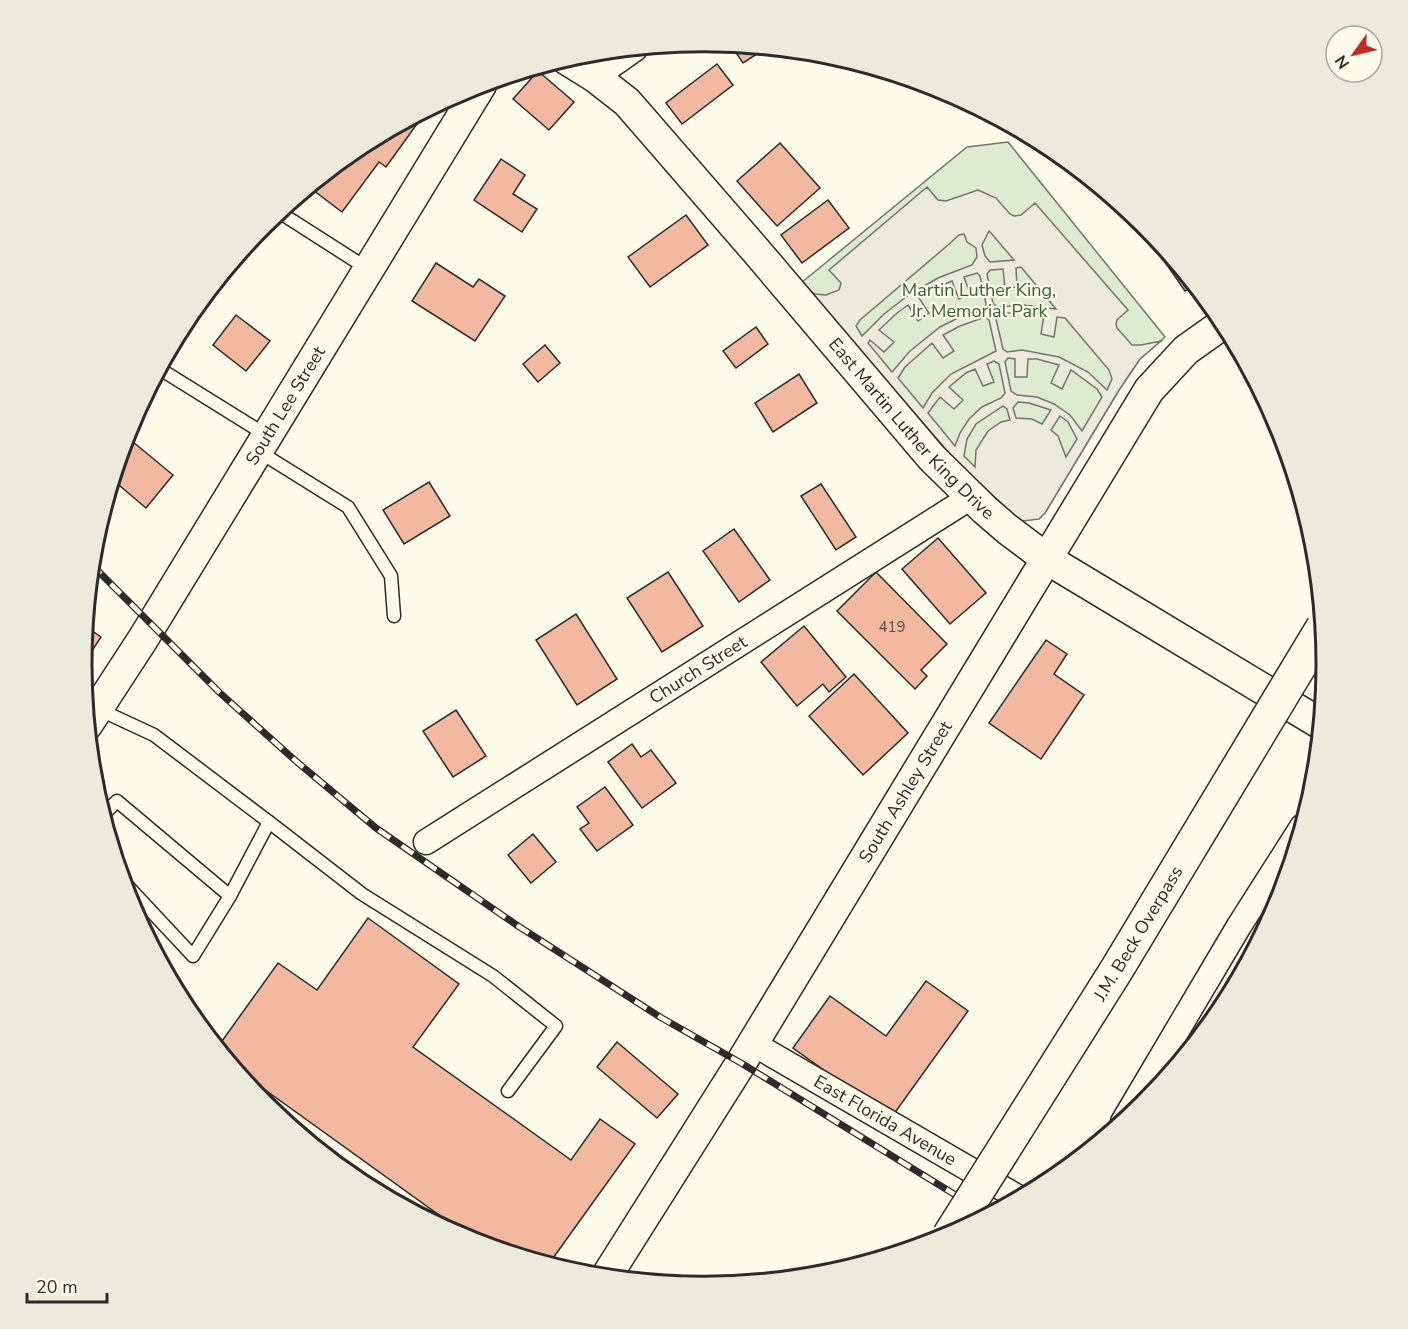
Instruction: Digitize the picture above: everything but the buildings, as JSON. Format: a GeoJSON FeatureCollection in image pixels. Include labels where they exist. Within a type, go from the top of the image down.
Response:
{"type":"FeatureCollection","features":[{"type":"Feature","properties":{"kind":"main road","name":"J.M. Beck Overpass"},"geometry":{"type":"LineString","coordinates":[[959,1220],[1118,969],[1315,640]]}},
{"type":"Feature","properties":{"kind":"street"},"geometry":{"type":"LineString","coordinates":[[595,77],[622,58]]}},
{"type":"Feature","properties":{"kind":"street","name":"East Martin Luther King Drive"},"geometry":{"type":"LineString","coordinates":[[577,66],[627,102],[932,458],[1007,529],[1047,559],[1314,719]]}},
{"type":"Feature","properties":{"kind":"street","name":"South Lee Street"},"geometry":{"type":"LineString","coordinates":[[94,715],[473,98]]}},
{"type":"Feature","properties":{"kind":"street","name":"South Ashley Street"},"geometry":{"type":"LineString","coordinates":[[611,1269],[752,1043],[1149,390],[1186,350],[1216,329]]}},
{"type":"Feature","properties":{"kind":"street","name":"Church Street"},"geometry":{"type":"LineString","coordinates":[[426,842],[971,497]]}},
{"type":"Feature","properties":{"kind":"street"},"geometry":{"type":"LineString","coordinates":[[1139,1095],[1239,926],[1287,851]]}},
{"type":"Feature","properties":{"kind":"street","name":"East Florida Avenue"},"geometry":{"type":"LineString","coordinates":[[752,1043],[1012,1194]]}},
{"type":"Feature","properties":{"kind":"lane"},"geometry":{"type":"LineString","coordinates":[[287,217],[368,269]]}},
{"type":"Feature","properties":{"kind":"lane"},"geometry":{"type":"LineString","coordinates":[[166,373],[348,507],[391,576],[394,616]]}},
{"type":"Feature","properties":{"kind":"lane"},"geometry":{"type":"LineString","coordinates":[[94,717],[154,735],[362,894],[493,976],[556,1026],[508,1091]]}},
{"type":"Feature","properties":{"kind":"lane"},"geometry":{"type":"LineString","coordinates":[[110,808],[117,801],[230,896]]}},
{"type":"Feature","properties":{"kind":"lane"},"geometry":{"type":"LineString","coordinates":[[138,898],[193,956],[230,896],[270,822]]}},
{"type":"Feature","properties":{"kind":"green space","name":"Martin Luther King, Jr. Memorial Park"},"geometry":{"type":"Polygon","coordinates":[[[1008,142],[1165,337],[1140,359],[1045,513],[1023,521],[956,461],[801,283],[967,147],[1008,142]]]}},
{"type":"Feature","properties":{"kind":"shaded area"},"geometry":{"type":"Polygon","coordinates":[[[927,187],[938,200],[946,201],[978,190],[996,198],[1014,216],[1021,215],[1035,203],[1128,310],[1117,320],[1116,324],[1132,345],[1161,341],[1140,359],[1119,390],[1045,513],[1039,519],[1023,521],[956,461],[805,287],[815,294],[826,295],[839,290],[841,283],[829,270],[927,187]],[[989,231],[982,245],[985,256],[990,262],[1014,260],[989,231]],[[964,234],[959,235],[860,320],[856,326],[862,336],[884,314],[910,294],[938,278],[972,265],[977,257],[976,248],[967,242],[964,234]],[[1021,267],[1016,268],[1017,287],[1005,288],[1003,269],[990,270],[987,274],[993,303],[997,307],[1023,305],[1056,309],[1021,267]],[[977,273],[964,277],[970,294],[959,299],[952,281],[926,292],[919,298],[929,313],[918,321],[908,305],[879,330],[894,342],[884,352],[870,340],[868,343],[892,372],[910,351],[940,327],[958,318],[984,310],[986,304],[980,276],[977,273]],[[1024,312],[998,314],[996,319],[1003,349],[1007,352],[1022,350],[1059,357],[1088,372],[1107,390],[1112,379],[1109,370],[1065,318],[1057,317],[1054,337],[1041,334],[1044,315],[1024,312]],[[985,317],[943,335],[954,351],[943,358],[932,343],[905,367],[898,378],[923,408],[932,393],[951,374],[996,351],[989,320],[985,317]],[[1008,358],[1005,362],[1011,391],[1017,395],[1037,397],[1054,404],[1070,415],[1082,431],[1102,397],[1097,389],[1071,370],[1062,389],[1051,383],[1059,365],[1037,359],[1028,359],[1027,377],[1015,377],[1015,359],[1008,358]],[[994,361],[987,364],[994,382],[983,386],[975,369],[966,373],[949,387],[963,400],[954,409],[940,397],[928,413],[955,446],[969,419],[982,407],[1001,398],[1005,393],[999,364],[994,361]],[[1018,402],[1013,408],[1016,418],[1032,419],[1042,424],[1051,410],[1018,402]],[[1003,406],[976,424],[967,439],[964,456],[975,467],[976,450],[988,431],[1001,422],[1010,420],[1007,409],[1003,406]],[[1060,416],[1051,430],[1058,436],[1066,457],[1077,439],[1068,422],[1060,416]]]}},
{"type":"Feature","properties":{"kind":"railway"},"geometry":{"type":"LineString","coordinates":[[99,572],[220,693],[376,828],[518,926],[660,1017],[741,1063],[980,1210]]}}]}
